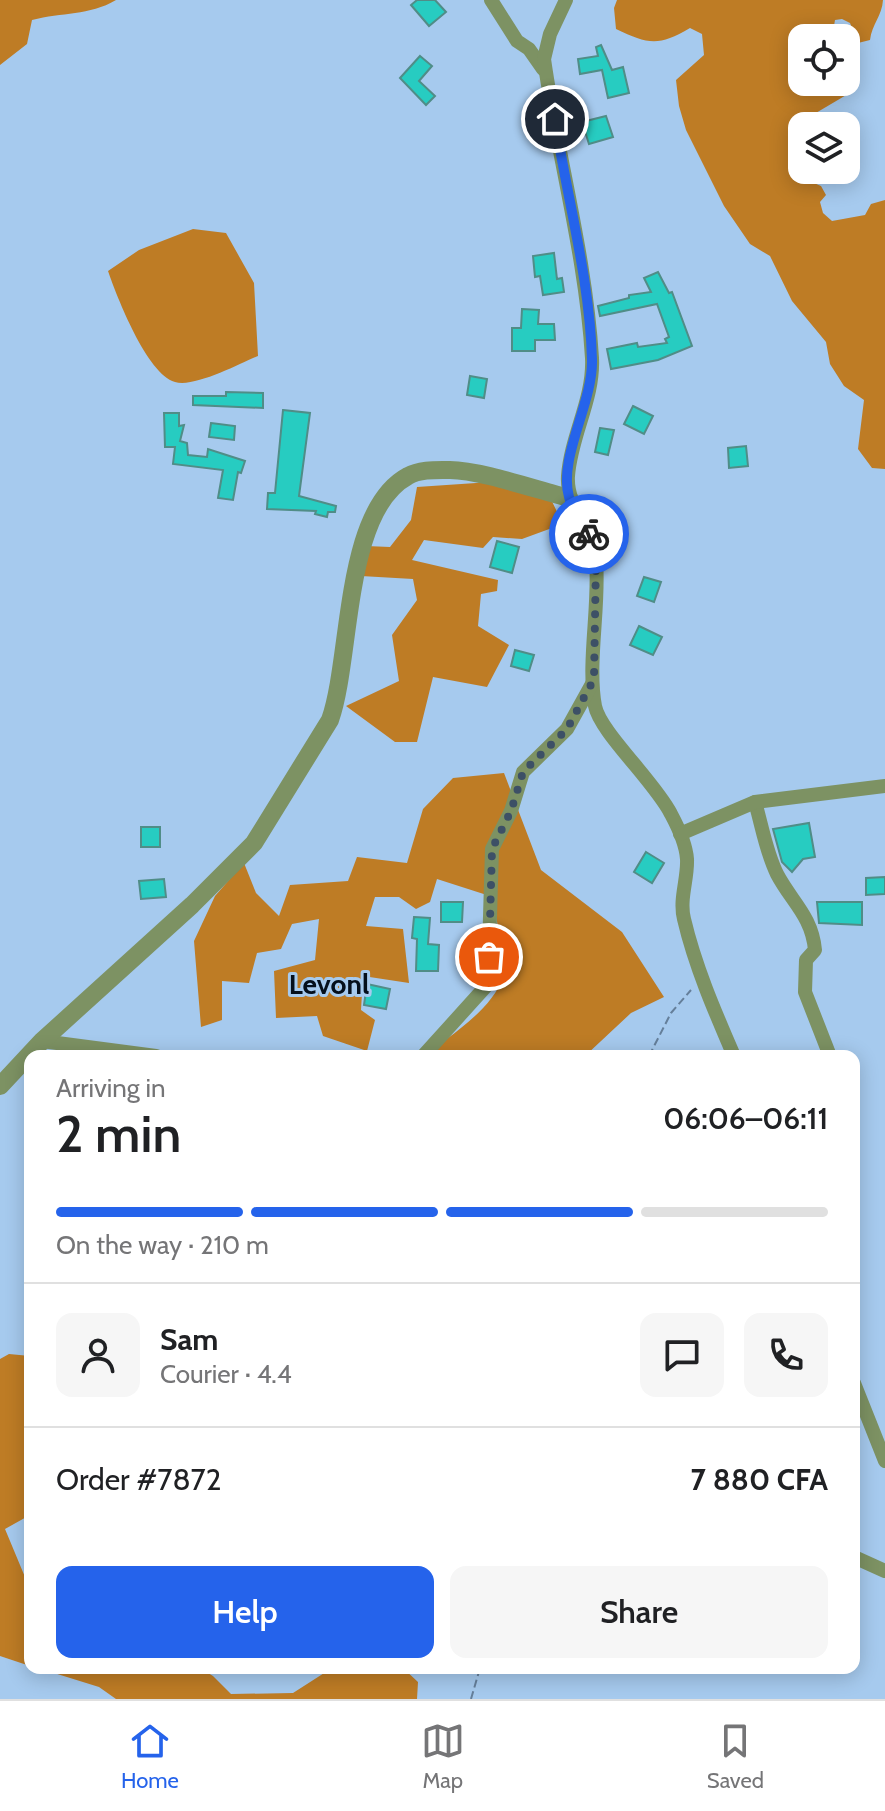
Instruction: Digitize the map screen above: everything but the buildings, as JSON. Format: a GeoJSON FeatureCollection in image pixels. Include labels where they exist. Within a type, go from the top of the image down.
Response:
{"type":"FeatureCollection","features":[{"type":"Feature","properties":{"kind":"street"},"geometry":{"type":"LineString","coordinates":[[491,0],[517,41],[529,49],[546,73]]}},
{"type":"Feature","properties":{"kind":"street"},"geometry":{"type":"LineString","coordinates":[[566,0],[545,49],[546,73],[575,230],[592,362],[590,390],[570,464],[569,498],[586,527],[596,560],[594,703],[600,720],[659,793],[680,834],[687,860],[683,917],[702,978],[732,1050]]}},
{"type":"Feature","properties":{"kind":"street"},"geometry":{"type":"LineString","coordinates":[[34,1050],[192,905],[254,843],[330,720],[337,702],[348,606],[360,553],[385,499],[406,476],[454,470],[569,498]]}},
{"type":"Feature","properties":{"kind":"street"},"geometry":{"type":"LineString","coordinates":[[428,1050],[488,984],[492,849],[511,811],[523,772],[567,729],[594,679]]}},
{"type":"Feature","properties":{"kind":"street"},"geometry":{"type":"LineString","coordinates":[[680,834],[755,802],[885,786]]}},
{"type":"Feature","properties":{"kind":"street"},"geometry":{"type":"LineString","coordinates":[[755,802],[778,875],[800,905],[806,924],[814,935],[815,950],[806,960],[805,992],[828,1050]]}},
{"type":"Feature","properties":{"kind":"street"},"geometry":{"type":"LineString","coordinates":[[42,1041],[110,1050]]}},
{"type":"Feature","properties":{"kind":"street"},"geometry":{"type":"LineString","coordinates":[[0,1086],[24,1060]]}},
{"type":"Feature","properties":{"kind":"street"},"geometry":{"type":"LineString","coordinates":[[860,1398],[885,1461]]}},
{"type":"Feature","properties":{"kind":"street"},"geometry":{"type":"LineString","coordinates":[[860,1560],[885,1571]]}},
{"type":"Feature","properties":{"kind":"path"},"geometry":{"type":"LineString","coordinates":[[652,1050],[671,1013],[702,978]]}},
{"type":"Feature","properties":{"kind":"path"},"geometry":{"type":"LineString","coordinates":[[471,1699],[478,1674]]}},
{"type":"Feature","properties":{"kind":"shaded area"},"geometry":{"type":"Polygon","coordinates":[[[0,0],[116,0],[85,11],[32,20],[27,44],[0,65],[0,0]]]}},
{"type":"Feature","properties":{"kind":"shaded area"},"geometry":{"type":"Polygon","coordinates":[[[617,0],[883,0],[870,40],[860,42],[860,24],[850,24],[842,19],[835,20],[834,24],[788,24],[788,96],[845,96],[818,112],[788,112],[788,184],[821,186],[826,195],[820,202],[823,213],[832,221],[865,215],[871,204],[885,200],[885,469],[872,468],[858,449],[864,400],[844,386],[830,364],[826,342],[792,301],[770,256],[750,244],[724,206],[686,130],[676,80],[704,55],[702,34],[690,28],[661,41],[645,40],[616,29],[614,8],[617,0]]]}},
{"type":"Feature","properties":{"kind":"shaded area"},"geometry":{"type":"Polygon","coordinates":[[[193,229],[226,233],[254,283],[258,356],[216,374],[183,383],[164,376],[154,365],[126,315],[108,271],[139,250],[193,229]]]}},
{"type":"Feature","properties":{"kind":"shaded area"},"geometry":{"type":"Polygon","coordinates":[[[543,483],[563,524],[522,539],[493,537],[483,548],[424,540],[412,560],[498,580],[497,591],[481,594],[478,626],[509,645],[487,687],[433,677],[417,742],[395,742],[346,706],[399,681],[392,635],[417,600],[413,579],[361,576],[366,546],[390,547],[411,520],[417,487],[543,483]]]}},
{"type":"Feature","properties":{"kind":"shaded area"},"geometry":{"type":"Polygon","coordinates":[[[504,773],[541,870],[622,932],[664,997],[631,1013],[591,1050],[430,1050],[456,1032],[490,1000],[498,989],[503,970],[493,897],[437,879],[430,902],[416,909],[399,897],[375,897],[366,926],[403,929],[409,983],[363,976],[361,1010],[375,1020],[367,1050],[323,1036],[317,1016],[276,1018],[274,971],[315,960],[319,919],[292,924],[281,949],[257,953],[249,983],[222,981],[222,1020],[201,1027],[194,941],[215,896],[244,863],[256,893],[279,916],[290,885],[348,881],[357,857],[407,863],[423,809],[453,778],[504,773]]]}},
{"type":"Feature","properties":{"kind":"shaded area"},"geometry":{"type":"Polygon","coordinates":[[[9,1354],[24,1355],[24,1518],[5,1529],[24,1575],[24,1664],[0,1656],[0,1359],[9,1354]]]}},
{"type":"Feature","properties":{"kind":"shaded area"},"geometry":{"type":"Polygon","coordinates":[[[57,1674],[210,1674],[231,1694],[293,1693],[323,1674],[409,1674],[418,1682],[417,1699],[116,1699],[99,1687],[57,1674]]]}},
{"type":"Feature","properties":{"kind":"way so far"},"geometry":{"type":"LineString","coordinates":[[489,957],[492,849],[511,811],[523,772],[567,729],[594,679],[596,560],[589,534]]}},
{"type":"Feature","properties":{"kind":"district","name":"Levonl"},"geometry":{"type":"Point","coordinates":[329,984]}},
{"type":"Feature","properties":{"kind":"route"},"geometry":{"type":"LineString","coordinates":[[555,119],[575,230],[592,362],[590,390],[568,478],[569,498],[589,534]]}}]}
